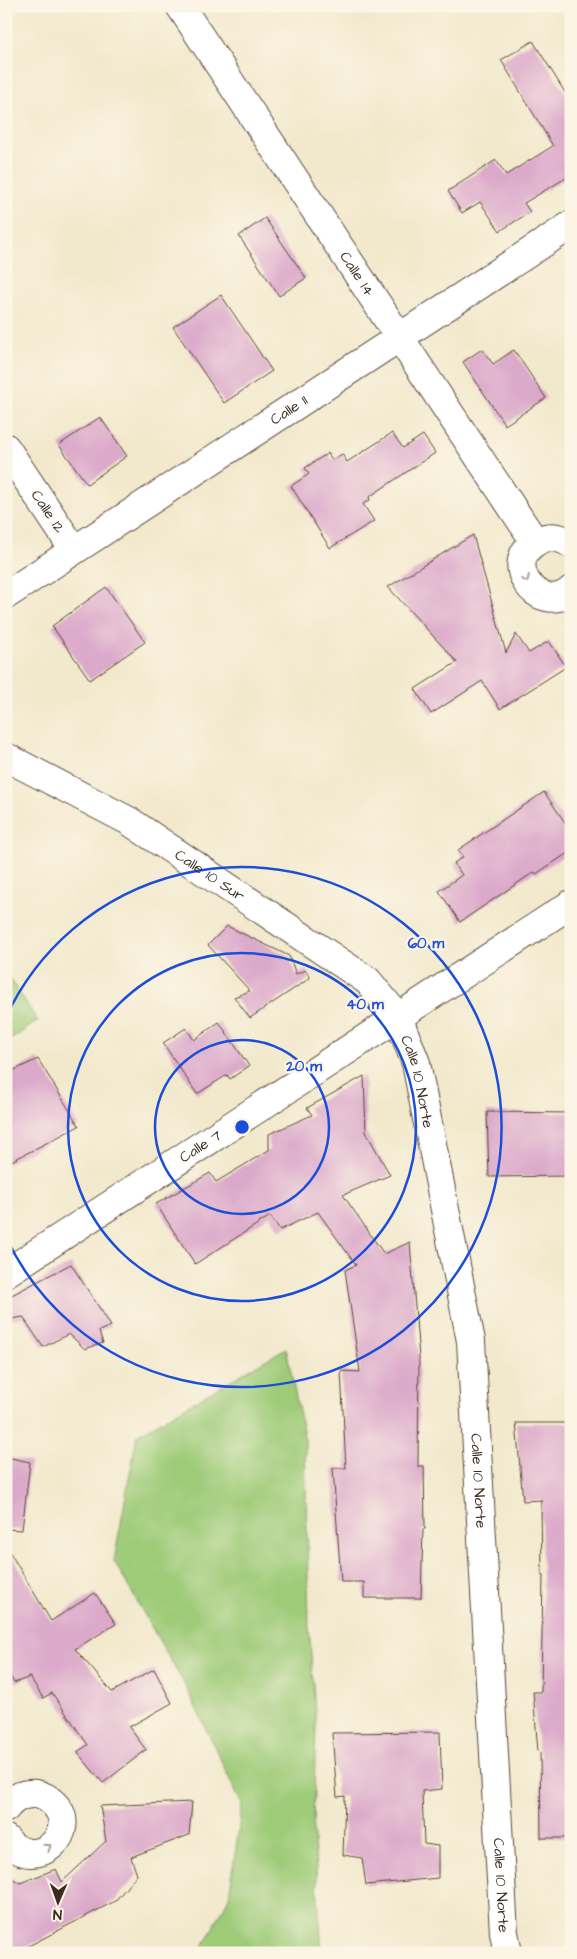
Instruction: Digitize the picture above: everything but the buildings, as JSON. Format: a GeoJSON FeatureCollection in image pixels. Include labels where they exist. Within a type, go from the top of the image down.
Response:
{"type":"FeatureCollection","features":[{"type":"Feature","properties":{"kind":"street","name":"Calle 14"},"geometry":{"type":"LineString","coordinates":[[180,6],[398,338],[535,542]]}},
{"type":"Feature","properties":{"kind":"street","name":"Calle 11"},"geometry":{"type":"LineString","coordinates":[[6,595],[571,225]]}},
{"type":"Feature","properties":{"kind":"street","name":"Calle 12"},"geometry":{"type":"LineString","coordinates":[[6,448],[74,550]]}},
{"type":"Feature","properties":{"kind":"street"},"geometry":{"type":"LineString","coordinates":[[571,544],[558,538],[546,538],[535,542],[526,550],[522,561],[522,573],[526,584],[534,592],[545,597],[557,597],[571,590]]}},
{"type":"Feature","properties":{"kind":"street","name":"Calle 10 Sur"},"geometry":{"type":"LineString","coordinates":[[6,757],[129,821],[368,982],[398,1017]]}},
{"type":"Feature","properties":{"kind":"street","name":"Calle 7"},"geometry":{"type":"LineString","coordinates":[[6,1273],[571,904]]}},
{"type":"Feature","properties":{"kind":"street","name":"Calle 10 Norte"},"geometry":{"type":"LineString","coordinates":[[398,1017],[416,1063],[471,1341],[504,1933],[508,1953]]}},
{"type":"Feature","properties":{"kind":"street"},"geometry":{"type":"LineString","coordinates":[[6,1839],[15,1849],[26,1853],[38,1853],[48,1849],[57,1840],[62,1830],[62,1818],[57,1807],[49,1799],[38,1794],[9,1797]]}},
{"type":"Feature","properties":{"kind":"green space"},"geometry":{"type":"Polygon","coordinates":[[[6,972],[38,1021],[6,1043],[6,972]]]}},
{"type":"Feature","properties":{"kind":"green space"},"geometry":{"type":"Polygon","coordinates":[[[286,1348],[305,1441],[309,1626],[316,1726],[313,1825],[322,1953],[200,1953],[229,1897],[242,1805],[188,1691],[114,1561],[137,1435],[286,1348]]]}}]}
